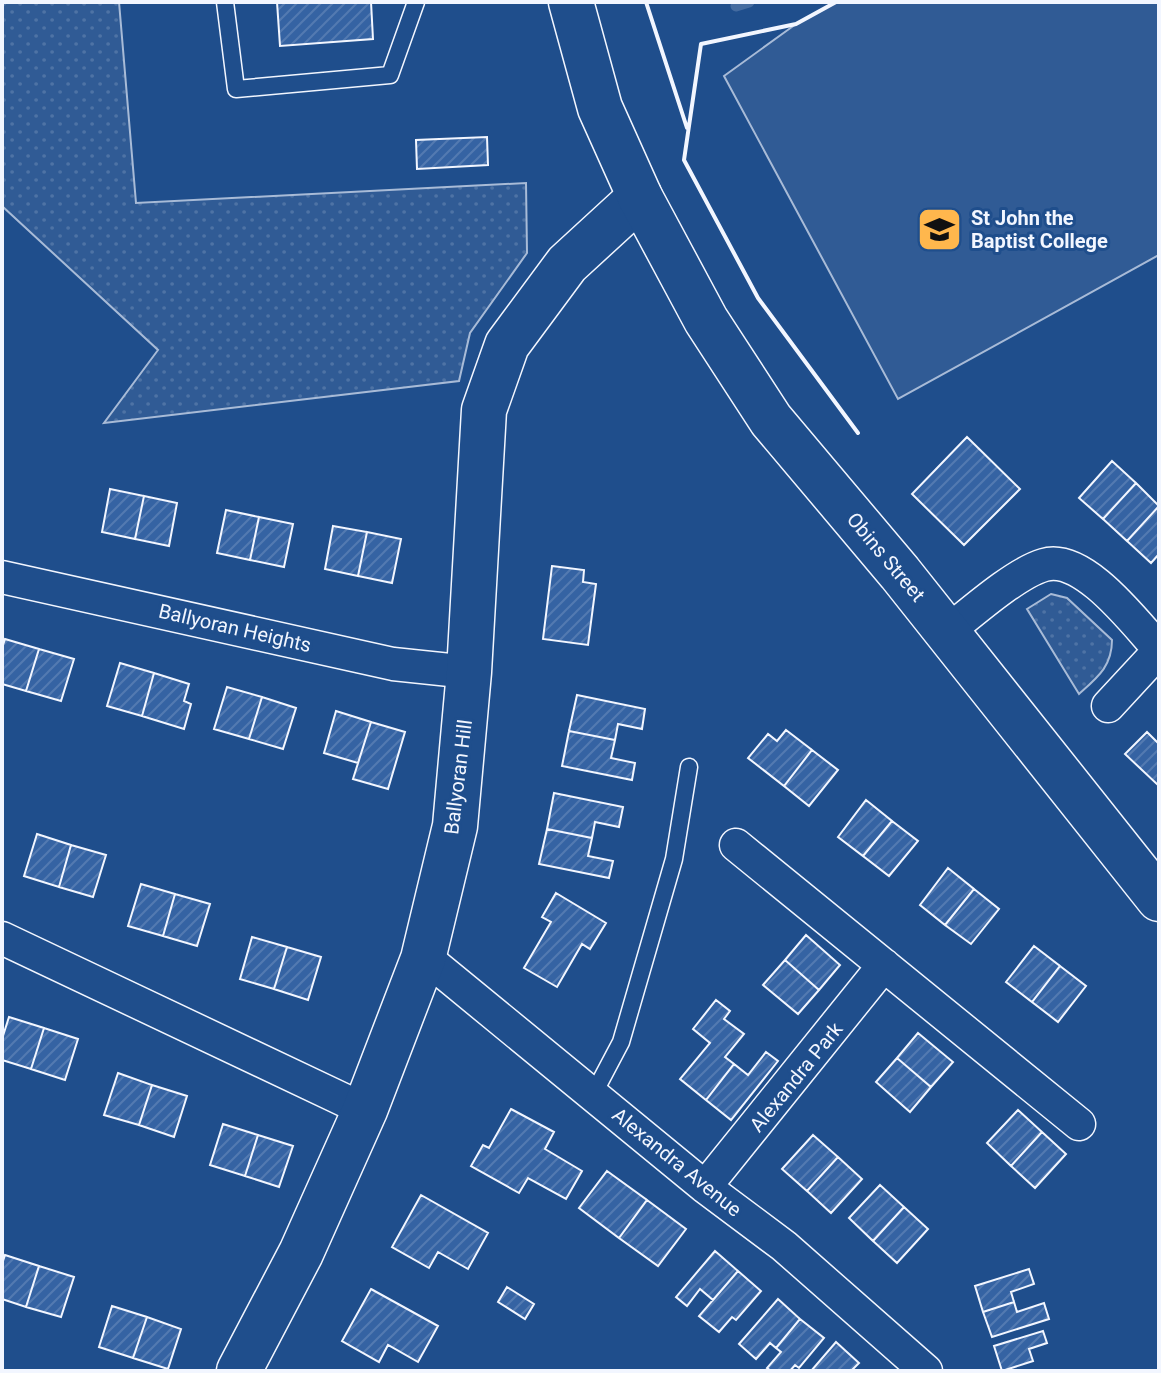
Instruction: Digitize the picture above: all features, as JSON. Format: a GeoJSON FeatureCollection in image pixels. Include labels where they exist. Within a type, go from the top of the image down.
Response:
{"type":"FeatureCollection","features":[{"type":"Feature","properties":{"kind":"street","name":"Obins Street"},"geometry":{"type":"LineString","coordinates":[[571,2],[600,108],[640,197],[706,320],[771,420],[947,632],[1159,899]]}},
{"type":"Feature","properties":{"kind":"street","name":"Ballyoran Hill"},"geometry":{"type":"LineString","coordinates":[[239,1371],[301,1253],[365,1110],[423,959],[455,826],[469,672],[484,410],[507,345],[567,264],[640,197]]}},
{"type":"Feature","properties":{"kind":"street"},"geometry":{"type":"LineString","coordinates":[[947,632],[1025,573],[1047,564],[1074,568],[1095,582],[1159,650],[1108,706]]}},
{"type":"Feature","properties":{"kind":"street","name":"Ballyoran Heights"},"geometry":{"type":"LineString","coordinates":[[2,577],[393,664],[469,672]]}},
{"type":"Feature","properties":{"kind":"street"},"geometry":{"type":"LineString","coordinates":[[736,845],[1079,1124]]}},
{"type":"Feature","properties":{"kind":"street"},"geometry":{"type":"LineString","coordinates":[[2,938],[365,1110]]}},
{"type":"Feature","properties":{"kind":"street","name":"Alexandra Avenue"},"geometry":{"type":"LineString","coordinates":[[423,959],[437,967],[705,1187],[784,1246],[926,1371]]}},
{"type":"Feature","properties":{"kind":"street","name":"Alexandra Park"},"geometry":{"type":"LineString","coordinates":[[705,1187],[884,965]]}},
{"type":"Feature","properties":{"kind":"lane"},"geometry":{"type":"LineString","coordinates":[[225,2],[236,89],[390,75],[416,2]]}},
{"type":"Feature","properties":{"kind":"lane"},"geometry":{"type":"LineString","coordinates":[[593,1095],[621,1042],[674,859],[689,767]]}},
{"type":"Feature","properties":{"kind":"shaded area"},"geometry":{"type":"Polygon","coordinates":[[[2,2],[119,2],[136,203],[526,183],[527,253],[470,333],[459,381],[104,423],[158,350],[2,206],[2,2]]]}},
{"type":"Feature","properties":{"kind":"shaded area","name":"St John the Baptist College"},"geometry":{"type":"Polygon","coordinates":[[[836,2],[1159,2],[1159,255],[898,399],[724,76],[796,24],[836,2]]]}},
{"type":"Feature","properties":{"kind":"shaded area"},"geometry":{"type":"Polygon","coordinates":[[[1051,594],[1067,598],[1112,640],[1107,664],[1079,694],[1027,609],[1051,594]]]}},
{"type":"Feature","properties":{"kind":"building"},"geometry":{"type":"Polygon","coordinates":[[[277,2],[371,2],[373,39],[280,46],[277,2]]]}},
{"type":"Feature","properties":{"kind":"building"},"geometry":{"type":"Polygon","coordinates":[[[487,137],[488,165],[417,169],[416,140],[487,137]]]}},
{"type":"Feature","properties":{"kind":"building"},"geometry":{"type":"Polygon","coordinates":[[[967,437],[1020,489],[964,545],[912,494],[967,437]]]}},
{"type":"Feature","properties":{"kind":"building"},"geometry":{"type":"Polygon","coordinates":[[[1112,461],[1136,483],[1103,519],[1079,498],[1112,461]]]}},
{"type":"Feature","properties":{"kind":"building"},"geometry":{"type":"Polygon","coordinates":[[[1136,483],[1159,506],[1127,541],[1103,519],[1136,483]]]}},
{"type":"Feature","properties":{"kind":"building"},"geometry":{"type":"Polygon","coordinates":[[[110,489],[144,496],[135,539],[102,532],[110,489]]]}},
{"type":"Feature","properties":{"kind":"building"},"geometry":{"type":"Polygon","coordinates":[[[144,496],[177,503],[169,546],[135,539],[144,496]]]}},
{"type":"Feature","properties":{"kind":"building"},"geometry":{"type":"Polygon","coordinates":[[[1159,506],[1159,554],[1151,563],[1127,541],[1159,506]]]}},
{"type":"Feature","properties":{"kind":"building"},"geometry":{"type":"Polygon","coordinates":[[[226,510],[259,517],[250,560],[217,553],[226,510]]]}},
{"type":"Feature","properties":{"kind":"building"},"geometry":{"type":"Polygon","coordinates":[[[259,517],[293,524],[284,567],[250,560],[259,517]]]}},
{"type":"Feature","properties":{"kind":"building"},"geometry":{"type":"Polygon","coordinates":[[[333,526],[367,532],[358,576],[325,569],[333,526]]]}},
{"type":"Feature","properties":{"kind":"building"},"geometry":{"type":"Polygon","coordinates":[[[367,532],[401,539],[392,583],[358,576],[367,532]]]}},
{"type":"Feature","properties":{"kind":"building"},"geometry":{"type":"Polygon","coordinates":[[[552,566],[584,570],[583,582],[596,584],[588,645],[543,639],[552,566]]]}},
{"type":"Feature","properties":{"kind":"building"},"geometry":{"type":"Polygon","coordinates":[[[5,639],[39,649],[26,691],[2,684],[5,639]]]}},
{"type":"Feature","properties":{"kind":"building"},"geometry":{"type":"Polygon","coordinates":[[[39,649],[74,659],[61,701],[26,691],[39,649]]]}},
{"type":"Feature","properties":{"kind":"building"},"geometry":{"type":"Polygon","coordinates":[[[120,663],[154,673],[142,716],[107,706],[120,663]]]}},
{"type":"Feature","properties":{"kind":"building"},"geometry":{"type":"Polygon","coordinates":[[[154,673],[189,684],[184,701],[191,704],[184,729],[142,716],[154,673]]]}},
{"type":"Feature","properties":{"kind":"building"},"geometry":{"type":"Polygon","coordinates":[[[227,687],[262,697],[249,739],[214,729],[227,687]]]}},
{"type":"Feature","properties":{"kind":"building"},"geometry":{"type":"Polygon","coordinates":[[[577,695],[645,709],[642,729],[618,724],[615,740],[569,731],[577,695]]]}},
{"type":"Feature","properties":{"kind":"building"},"geometry":{"type":"Polygon","coordinates":[[[262,697],[296,708],[283,749],[249,739],[262,697]]]}},
{"type":"Feature","properties":{"kind":"building"},"geometry":{"type":"Polygon","coordinates":[[[336,711],[371,722],[358,763],[324,753],[336,711]]]}},
{"type":"Feature","properties":{"kind":"building"},"geometry":{"type":"Polygon","coordinates":[[[371,722],[405,732],[388,789],[353,779],[371,722]]]}},
{"type":"Feature","properties":{"kind":"building"},"geometry":{"type":"Polygon","coordinates":[[[786,730],[812,750],[784,786],[748,758],[768,734],[777,741],[786,730]]]}},
{"type":"Feature","properties":{"kind":"building"},"geometry":{"type":"Polygon","coordinates":[[[569,731],[615,740],[611,758],[635,763],[632,780],[562,766],[569,731]]]}},
{"type":"Feature","properties":{"kind":"building"},"geometry":{"type":"Polygon","coordinates":[[[1147,732],[1159,744],[1159,786],[1125,754],[1147,732]]]}},
{"type":"Feature","properties":{"kind":"building"},"geometry":{"type":"Polygon","coordinates":[[[812,750],[838,770],[809,806],[784,786],[812,750]]]}},
{"type":"Feature","properties":{"kind":"building"},"geometry":{"type":"Polygon","coordinates":[[[554,793],[623,807],[619,827],[595,822],[592,838],[547,829],[554,793]]]}},
{"type":"Feature","properties":{"kind":"building"},"geometry":{"type":"Polygon","coordinates":[[[866,800],[892,821],[863,856],[838,837],[866,800]]]}},
{"type":"Feature","properties":{"kind":"building"},"geometry":{"type":"Polygon","coordinates":[[[892,821],[918,841],[889,876],[863,856],[892,821]]]}},
{"type":"Feature","properties":{"kind":"building"},"geometry":{"type":"Polygon","coordinates":[[[547,829],[592,838],[588,856],[613,861],[609,878],[539,864],[547,829]]]}},
{"type":"Feature","properties":{"kind":"building"},"geometry":{"type":"Polygon","coordinates":[[[37,834],[71,845],[59,887],[24,876],[37,834]]]}},
{"type":"Feature","properties":{"kind":"building"},"geometry":{"type":"Polygon","coordinates":[[[71,845],[106,855],[93,897],[59,887],[71,845]]]}},
{"type":"Feature","properties":{"kind":"building"},"geometry":{"type":"Polygon","coordinates":[[[948,868],[974,889],[945,925],[920,905],[948,868]]]}},
{"type":"Feature","properties":{"kind":"building"},"geometry":{"type":"Polygon","coordinates":[[[141,884],[175,894],[163,936],[128,926],[141,884]]]}},
{"type":"Feature","properties":{"kind":"building"},"geometry":{"type":"Polygon","coordinates":[[[974,889],[999,909],[971,944],[945,925],[974,889]]]}},
{"type":"Feature","properties":{"kind":"building"},"geometry":{"type":"Polygon","coordinates":[[[556,893],[606,923],[590,949],[582,944],[557,987],[524,968],[551,922],[542,917],[556,893]]]}},
{"type":"Feature","properties":{"kind":"building"},"geometry":{"type":"Polygon","coordinates":[[[175,894],[210,904],[197,946],[163,936],[175,894]]]}},
{"type":"Feature","properties":{"kind":"building"},"geometry":{"type":"Polygon","coordinates":[[[806,935],[840,965],[819,990],[785,960],[806,935]]]}},
{"type":"Feature","properties":{"kind":"building"},"geometry":{"type":"Polygon","coordinates":[[[252,937],[287,947],[274,989],[240,979],[252,937]]]}},
{"type":"Feature","properties":{"kind":"building"},"geometry":{"type":"Polygon","coordinates":[[[1034,946],[1060,966],[1032,1002],[1006,982],[1034,946]]]}},
{"type":"Feature","properties":{"kind":"building"},"geometry":{"type":"Polygon","coordinates":[[[287,947],[321,957],[308,1000],[274,989],[287,947]]]}},
{"type":"Feature","properties":{"kind":"building"},"geometry":{"type":"Polygon","coordinates":[[[785,960],[819,990],[798,1014],[763,985],[785,960]]]}},
{"type":"Feature","properties":{"kind":"building"},"geometry":{"type":"Polygon","coordinates":[[[1060,966],[1086,986],[1058,1022],[1032,1002],[1060,966]]]}},
{"type":"Feature","properties":{"kind":"building"},"geometry":{"type":"Polygon","coordinates":[[[716,1000],[730,1011],[724,1019],[744,1034],[725,1057],[734,1064],[706,1100],[680,1079],[710,1043],[693,1029],[716,1000]]]}},
{"type":"Feature","properties":{"kind":"building"},"geometry":{"type":"Polygon","coordinates":[[[9,1017],[44,1028],[31,1069],[2,1060],[2,1039],[9,1017]]]}},
{"type":"Feature","properties":{"kind":"building"},"geometry":{"type":"Polygon","coordinates":[[[44,1028],[78,1039],[65,1080],[31,1069],[44,1028]]]}},
{"type":"Feature","properties":{"kind":"building"},"geometry":{"type":"Polygon","coordinates":[[[918,1033],[953,1062],[931,1087],[897,1058],[918,1033]]]}},
{"type":"Feature","properties":{"kind":"building"},"geometry":{"type":"Polygon","coordinates":[[[766,1052],[778,1061],[731,1120],[706,1100],[734,1064],[748,1075],[766,1052]]]}},
{"type":"Feature","properties":{"kind":"building"},"geometry":{"type":"Polygon","coordinates":[[[897,1058],[931,1087],[910,1112],[876,1082],[897,1058]]]}},
{"type":"Feature","properties":{"kind":"building"},"geometry":{"type":"Polygon","coordinates":[[[118,1073],[152,1085],[139,1125],[104,1115],[118,1073]]]}},
{"type":"Feature","properties":{"kind":"building"},"geometry":{"type":"Polygon","coordinates":[[[152,1085],[187,1096],[174,1137],[139,1125],[152,1085]]]}},
{"type":"Feature","properties":{"kind":"building"},"geometry":{"type":"Polygon","coordinates":[[[511,1109],[554,1132],[545,1149],[582,1171],[566,1199],[528,1178],[519,1193],[471,1166],[483,1145],[489,1148],[511,1109]]]}},
{"type":"Feature","properties":{"kind":"building"},"geometry":{"type":"Polygon","coordinates":[[[1018,1110],[1042,1132],[1011,1166],[987,1143],[1018,1110]]]}},
{"type":"Feature","properties":{"kind":"building"},"geometry":{"type":"Polygon","coordinates":[[[223,1124],[258,1135],[245,1176],[210,1165],[223,1124]]]}},
{"type":"Feature","properties":{"kind":"building"},"geometry":{"type":"Polygon","coordinates":[[[1042,1132],[1066,1154],[1035,1188],[1011,1166],[1042,1132]]]}},
{"type":"Feature","properties":{"kind":"building"},"geometry":{"type":"Polygon","coordinates":[[[258,1135],[293,1146],[279,1187],[245,1176],[258,1135]]]}},
{"type":"Feature","properties":{"kind":"building"},"geometry":{"type":"Polygon","coordinates":[[[813,1135],[838,1157],[807,1191],[782,1169],[813,1135]]]}},
{"type":"Feature","properties":{"kind":"building"},"geometry":{"type":"Polygon","coordinates":[[[838,1157],[862,1179],[831,1213],[807,1191],[838,1157]]]}},
{"type":"Feature","properties":{"kind":"building"},"geometry":{"type":"Polygon","coordinates":[[[607,1171],[647,1200],[619,1238],[579,1208],[607,1171]]]}},
{"type":"Feature","properties":{"kind":"building"},"geometry":{"type":"Polygon","coordinates":[[[880,1185],[904,1207],[873,1241],[849,1218],[880,1185]]]}},
{"type":"Feature","properties":{"kind":"building"},"geometry":{"type":"Polygon","coordinates":[[[421,1195],[488,1233],[468,1269],[438,1252],[429,1268],[392,1247],[421,1195]]]}},
{"type":"Feature","properties":{"kind":"building"},"geometry":{"type":"Polygon","coordinates":[[[647,1200],[686,1229],[658,1266],[619,1238],[647,1200]]]}},
{"type":"Feature","properties":{"kind":"building"},"geometry":{"type":"Polygon","coordinates":[[[904,1207],[928,1229],[897,1263],[873,1241],[904,1207]]]}},
{"type":"Feature","properties":{"kind":"building"},"geometry":{"type":"Polygon","coordinates":[[[715,1251],[738,1271],[713,1300],[700,1289],[687,1306],[676,1297],[715,1251]]]}},
{"type":"Feature","properties":{"kind":"building"},"geometry":{"type":"Polygon","coordinates":[[[5,1255],[39,1266],[26,1307],[2,1299],[5,1255]]]}},
{"type":"Feature","properties":{"kind":"building"},"geometry":{"type":"Polygon","coordinates":[[[39,1266],[74,1277],[61,1317],[26,1307],[39,1266]]]}},
{"type":"Feature","properties":{"kind":"building"},"geometry":{"type":"Polygon","coordinates":[[[1029,1269],[1034,1284],[1011,1292],[1014,1302],[983,1312],[975,1286],[1029,1269]]]}},
{"type":"Feature","properties":{"kind":"building"},"geometry":{"type":"Polygon","coordinates":[[[738,1271],[761,1291],[736,1320],[732,1317],[719,1332],[699,1316],[738,1271]]]}},
{"type":"Feature","properties":{"kind":"building"},"geometry":{"type":"Polygon","coordinates":[[[507,1287],[534,1304],[525,1319],[498,1302],[507,1287]]]}},
{"type":"Feature","properties":{"kind":"building"},"geometry":{"type":"Polygon","coordinates":[[[371,1289],[438,1326],[418,1362],[388,1345],[379,1362],[342,1341],[371,1289]]]}},
{"type":"Feature","properties":{"kind":"building"},"geometry":{"type":"Polygon","coordinates":[[[778,1299],[800,1319],[776,1348],[770,1343],[756,1359],[739,1344],[778,1299]]]}},
{"type":"Feature","properties":{"kind":"building"},"geometry":{"type":"Polygon","coordinates":[[[1014,1302],[1017,1312],[1044,1303],[1049,1319],[992,1337],[983,1312],[1014,1302]]]}},
{"type":"Feature","properties":{"kind":"building"},"geometry":{"type":"Polygon","coordinates":[[[112,1306],[147,1317],[133,1358],[99,1347],[112,1306]]]}},
{"type":"Feature","properties":{"kind":"building"},"geometry":{"type":"Polygon","coordinates":[[[147,1317],[181,1329],[168,1369],[133,1358],[147,1317]]]}},
{"type":"Feature","properties":{"kind":"building"},"geometry":{"type":"Polygon","coordinates":[[[800,1319],[824,1338],[799,1368],[795,1365],[790,1371],[771,1371],[767,1368],[781,1352],[776,1348],[800,1319]]]}},
{"type":"Feature","properties":{"kind":"building"},"geometry":{"type":"Polygon","coordinates":[[[1043,1331],[1047,1343],[1029,1349],[1033,1361],[1002,1371],[994,1346],[1043,1331]]]}},
{"type":"Feature","properties":{"kind":"building"},"geometry":{"type":"Polygon","coordinates":[[[836,1342],[859,1363],[851,1371],[811,1371],[836,1342]]]}},
{"type":"Feature","properties":{"kind":"waterway"},"geometry":{"type":"LineString","coordinates":[[736,6],[749,2]]}},
{"type":"Feature","properties":{"kind":"wall"},"geometry":{"type":"LineString","coordinates":[[646,2],[687,128]]}},
{"type":"Feature","properties":{"kind":"wall"},"geometry":{"type":"LineString","coordinates":[[836,2],[796,24],[701,44],[684,160],[758,298],[858,433]]}},
{"type":"Feature","properties":{"kind":"place","name":"St John the Baptist College"},"geometry":{"type":"Point","coordinates":[940,229]}}]}
